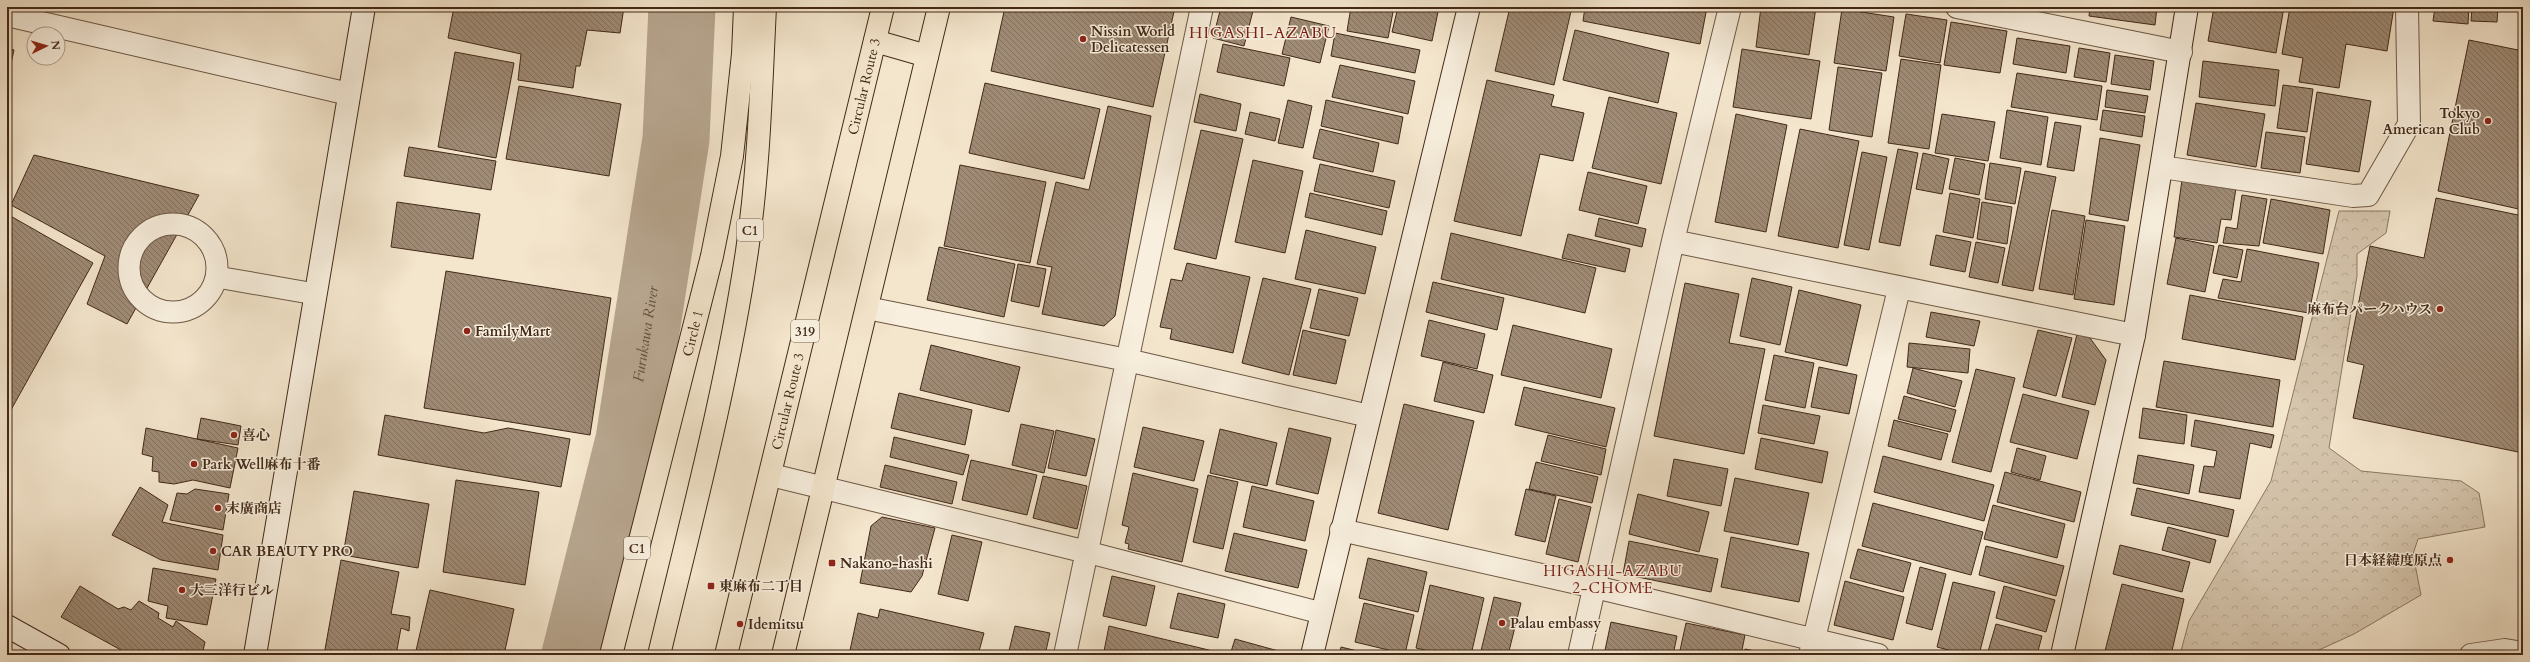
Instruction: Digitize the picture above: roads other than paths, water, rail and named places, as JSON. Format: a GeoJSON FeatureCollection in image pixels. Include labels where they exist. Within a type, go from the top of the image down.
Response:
{"type":"FeatureCollection","features":[{"type":"Feature","properties":{"kind":"main road"},"geometry":{"type":"LineString","coordinates":[[745,7],[753,55]]}},
{"type":"Feature","properties":{"kind":"main road"},"geometry":{"type":"LineString","coordinates":[[753,55],[765,7]]}},
{"type":"Feature","properties":{"kind":"main road","name":"Circular Route 3"},"geometry":{"type":"LineString","coordinates":[[726,655],[771,475],[882,7]]}},
{"type":"Feature","properties":{"kind":"main road"},"geometry":{"type":"LineString","coordinates":[[783,655],[939,7]]}},
{"type":"Feature","properties":{"kind":"main road"},"geometry":{"type":"LineString","coordinates":[[875,41],[927,56]]}},
{"type":"Feature","properties":{"kind":"main road","name":"Circle 1"},"geometry":{"type":"LineString","coordinates":[[611,655],[712,256],[753,55]]}},
{"type":"Feature","properties":{"kind":"main road","name":"C1"},"geometry":{"type":"LineString","coordinates":[[659,655],[731,344],[751,219],[757,158],[753,55]]}},
{"type":"Feature","properties":{"kind":"main road"},"geometry":{"type":"LineString","coordinates":[[605,655],[626,592]]}},
{"type":"Feature","properties":{"kind":"street"},"geometry":{"type":"LineString","coordinates":[[255,655],[364,7]]}},
{"type":"Feature","properties":{"kind":"street"},"geometry":{"type":"LineString","coordinates":[[1065,655],[1202,7]]}},
{"type":"Feature","properties":{"kind":"street"},"geometry":{"type":"LineString","coordinates":[[1312,655],[1341,530],[1469,7]]}},
{"type":"Feature","properties":{"kind":"street"},"geometry":{"type":"LineString","coordinates":[[1579,655],[1673,242],[1730,7]]}},
{"type":"Feature","properties":{"kind":"street"},"geometry":{"type":"LineString","coordinates":[[2062,655],[2134,335],[2181,52],[2187,7]]}},
{"type":"Feature","properties":{"kind":"street"},"geometry":{"type":"LineString","coordinates":[[2162,167],[2353,196],[2368,196],[2409,124],[2407,7]]}},
{"type":"Feature","properties":{"kind":"street"},"geometry":{"type":"LineString","coordinates":[[1962,8],[2181,52]]}},
{"type":"Feature","properties":{"kind":"street"},"geometry":{"type":"LineString","coordinates":[[7,15],[349,94]]}},
{"type":"Feature","properties":{"kind":"street"},"geometry":{"type":"LineString","coordinates":[[1673,242],[1899,289],[2134,335]]}},
{"type":"Feature","properties":{"kind":"street"},"geometry":{"type":"LineString","coordinates":[[1812,647],[1899,289]]}},
{"type":"Feature","properties":{"kind":"street"},"geometry":{"type":"LineString","coordinates":[[867,308],[1127,360],[1369,416]]}},
{"type":"Feature","properties":{"kind":"street"},"geometry":{"type":"LineString","coordinates":[[771,475],[1087,552]]}},
{"type":"Feature","properties":{"kind":"street"},"geometry":{"type":"LineString","coordinates":[[1341,530],[1595,587],[1812,647],[1878,655]]}},
{"type":"Feature","properties":{"kind":"street"},"geometry":{"type":"LineString","coordinates":[[7,626],[59,655]]}},
{"type":"Feature","properties":{"kind":"street"},"geometry":{"type":"LineString","coordinates":[[2471,655],[2505,650],[2523,653]]}},
{"type":"Feature","properties":{"kind":"lane"},"geometry":{"type":"LineString","coordinates":[[176,224],[191,228],[208,242],[217,262],[217,277],[212,290],[197,306],[176,313],[161,312],[148,306],[138,296],[130,276],[130,254],[137,241],[148,231],[162,225],[176,224]]}},
{"type":"Feature","properties":{"kind":"lane"},"geometry":{"type":"LineString","coordinates":[[217,277],[315,294]]}},
{"type":"Feature","properties":{"kind":"lane"},"geometry":{"type":"LineString","coordinates":[[1087,552],[1322,613]]}},
{"type":"Feature","properties":{"kind":"waterway","name":"Furukawa River"},"geometry":{"type":"LineString","coordinates":[[575,655],[629,440],[676,139],[682,7]]}},
{"type":"Feature","properties":{"kind":"place","name":"Nissin World Delicatessen"},"geometry":{"type":"Point","coordinates":[1083,39]}},
{"type":"Feature","properties":{"kind":"place","name":"Tokyo American Club"},"geometry":{"type":"Point","coordinates":[2488,121]}},
{"type":"Feature","properties":{"kind":"place","name":"麻布台パークハウス"},"geometry":{"type":"Point","coordinates":[2440,309]}},
{"type":"Feature","properties":{"kind":"place","name":"FamilyMart"},"geometry":{"type":"Point","coordinates":[467,331]}},
{"type":"Feature","properties":{"kind":"place","name":"喜心"},"geometry":{"type":"Point","coordinates":[234,435]}},
{"type":"Feature","properties":{"kind":"place","name":"Park Well麻布十番"},"geometry":{"type":"Point","coordinates":[194,464]}},
{"type":"Feature","properties":{"kind":"place","name":"末廣商店"},"geometry":{"type":"Point","coordinates":[218,508]}},
{"type":"Feature","properties":{"kind":"place","name":"CAR BEAUTY PRO"},"geometry":{"type":"Point","coordinates":[213,551]}},
{"type":"Feature","properties":{"kind":"place","name":"日本経緯度原点"},"geometry":{"type":"Point","coordinates":[2450,560]}},
{"type":"Feature","properties":{"kind":"place","name":"Nakano-hashi"},"geometry":{"type":"Point","coordinates":[832,563]}},
{"type":"Feature","properties":{"kind":"place","name":"東麻布二丁目"},"geometry":{"type":"Point","coordinates":[711,586]}},
{"type":"Feature","properties":{"kind":"place","name":"大三洋行ビル"},"geometry":{"type":"Point","coordinates":[182,590]}},
{"type":"Feature","properties":{"kind":"place","name":"Palau embassy"},"geometry":{"type":"Point","coordinates":[1502,623]}},
{"type":"Feature","properties":{"kind":"place","name":"Idemitsu"},"geometry":{"type":"Point","coordinates":[740,624]}},
{"type":"Feature","properties":{"kind":"district","name":"HIGASHI-AZABU"},"geometry":{"type":"Point","coordinates":[1263,32]}},
{"type":"Feature","properties":{"kind":"district","name":"HIGASHI-AZABU 2-CHOME"},"geometry":{"type":"Point","coordinates":[1613,580]}}]}
